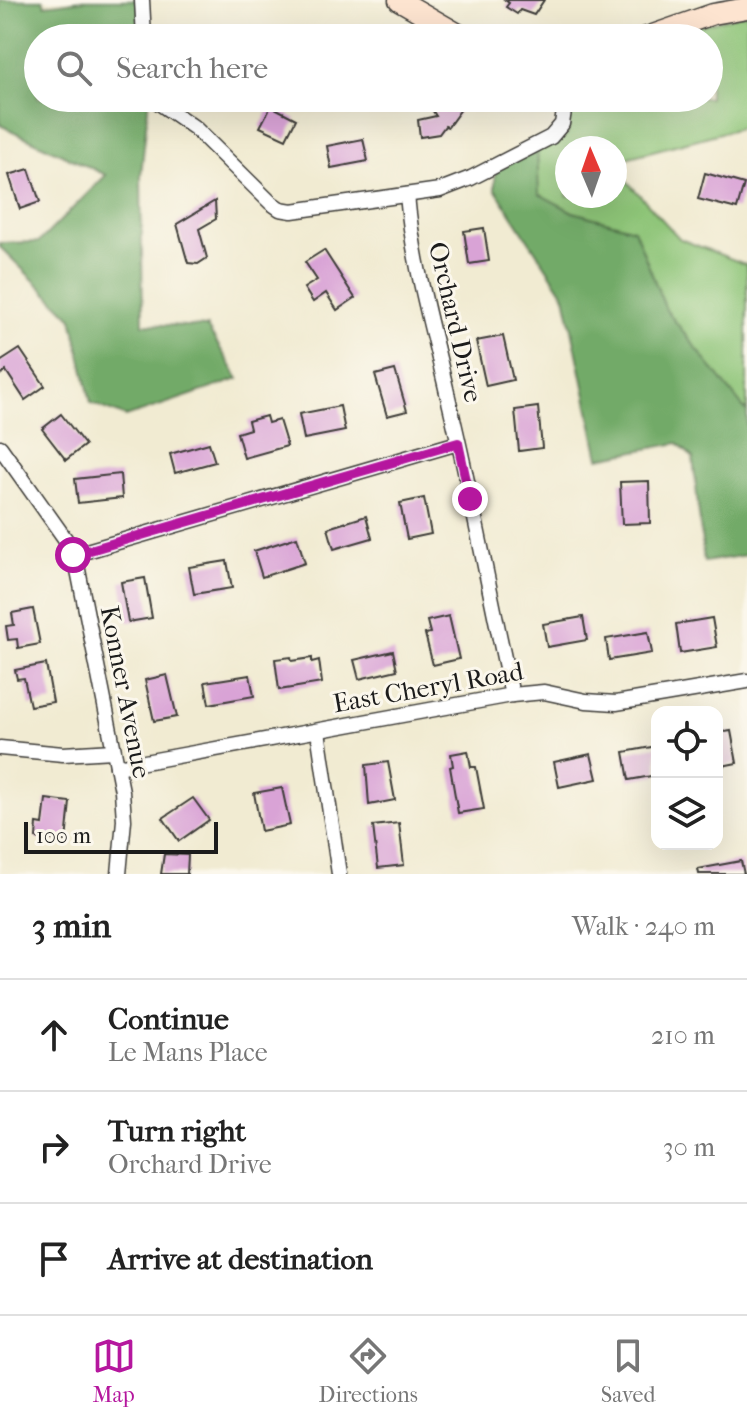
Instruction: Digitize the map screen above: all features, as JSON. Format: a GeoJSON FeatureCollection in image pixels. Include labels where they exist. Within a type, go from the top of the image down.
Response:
{"type":"FeatureCollection","features":[{"type":"Feature","properties":{"kind":"street"},"geometry":{"type":"LineString","coordinates":[[142,0],[143,24]]}},
{"type":"Feature","properties":{"kind":"street"},"geometry":{"type":"LineString","coordinates":[[399,0],[441,24]]}},
{"type":"Feature","properties":{"kind":"street"},"geometry":{"type":"LineString","coordinates":[[684,24],[713,14],[747,8]]}},
{"type":"Feature","properties":{"kind":"street"},"geometry":{"type":"LineString","coordinates":[[172,112],[195,128],[280,209],[292,211],[440,190],[471,178],[551,137],[562,124],[564,112]]}},
{"type":"Feature","properties":{"kind":"street","name":"Orchard Drive"},"geometry":{"type":"LineString","coordinates":[[407,195],[410,231],[428,319],[512,695]]}},
{"type":"Feature","properties":{"kind":"street"},"geometry":{"type":"LineString","coordinates":[[73,555],[458,443]]}},
{"type":"Feature","properties":{"kind":"street","name":"Konner Avenue"},"geometry":{"type":"LineString","coordinates":[[0,447],[66,540],[73,555],[122,791],[124,820],[119,874]]}},
{"type":"Feature","properties":{"kind":"street","name":"East Cheryl Road"},"geometry":{"type":"LineString","coordinates":[[117,767],[512,695],[544,692],[586,701],[616,703],[747,681]]}},
{"type":"Feature","properties":{"kind":"street"},"geometry":{"type":"LineString","coordinates":[[318,731],[339,874]]}},
{"type":"Feature","properties":{"kind":"street"},"geometry":{"type":"LineString","coordinates":[[0,748],[63,754],[113,751]]}},
{"type":"Feature","properties":{"kind":"green space"},"geometry":{"type":"Polygon","coordinates":[[[0,0],[43,0],[45,5],[83,0],[139,0],[142,24],[24,24],[24,112],[148,112],[141,175],[143,324],[207,327],[239,379],[126,417],[91,403],[72,318],[0,247],[0,243],[39,242],[106,175],[0,125],[0,0]]]}},
{"type":"Feature","properties":{"kind":"green space"},"geometry":{"type":"Polygon","coordinates":[[[747,13],[747,126],[627,158],[627,136],[563,136],[568,134],[569,112],[723,112],[723,24],[706,24],[747,13]]]}},
{"type":"Feature","properties":{"kind":"green space"},"geometry":{"type":"Polygon","coordinates":[[[555,139],[555,203],[538,194],[537,147],[555,139]]]}},
{"type":"Feature","properties":{"kind":"green space"},"geometry":{"type":"Polygon","coordinates":[[[537,147],[539,194],[555,202],[555,208],[565,208],[634,229],[666,310],[747,412],[747,555],[704,562],[693,458],[678,443],[599,458],[565,296],[495,189],[495,163],[537,147]]]}},
{"type":"Feature","properties":{"kind":"green space"},"geometry":{"type":"Polygon","coordinates":[[[627,181],[680,239],[747,265],[747,412],[666,310],[634,229],[565,208],[627,208],[627,181]]]}},
{"type":"Feature","properties":{"kind":"building"},"geometry":{"type":"Polygon","coordinates":[[[505,0],[544,0],[534,15],[520,10],[517,14],[506,7],[509,3],[505,0]]]}},
{"type":"Feature","properties":{"kind":"building"},"geometry":{"type":"Polygon","coordinates":[[[268,112],[283,112],[296,119],[286,139],[260,127],[268,112]]]}},
{"type":"Feature","properties":{"kind":"building"},"geometry":{"type":"Polygon","coordinates":[[[434,112],[459,112],[439,134],[420,137],[418,120],[436,116],[434,112]]]}},
{"type":"Feature","properties":{"kind":"building"},"geometry":{"type":"Polygon","coordinates":[[[363,139],[368,161],[331,168],[327,146],[363,139]]]}},
{"type":"Feature","properties":{"kind":"building"},"geometry":{"type":"Polygon","coordinates":[[[29,169],[40,202],[20,209],[9,175],[29,169]]]}},
{"type":"Feature","properties":{"kind":"building"},"geometry":{"type":"Polygon","coordinates":[[[705,173],[744,184],[737,209],[698,199],[705,173]]]}},
{"type":"Feature","properties":{"kind":"building"},"geometry":{"type":"Polygon","coordinates":[[[215,201],[216,219],[199,229],[207,258],[198,264],[188,263],[177,224],[215,201]]]}},
{"type":"Feature","properties":{"kind":"building"},"geometry":{"type":"Polygon","coordinates":[[[484,228],[489,261],[469,264],[464,231],[484,228]]]}},
{"type":"Feature","properties":{"kind":"building"},"geometry":{"type":"Polygon","coordinates":[[[324,250],[355,298],[337,310],[326,293],[313,302],[304,288],[317,280],[305,262],[324,250]]]}},
{"type":"Feature","properties":{"kind":"building"},"geometry":{"type":"Polygon","coordinates":[[[503,336],[513,380],[486,386],[476,341],[503,336]]]}},
{"type":"Feature","properties":{"kind":"building"},"geometry":{"type":"Polygon","coordinates":[[[20,349],[45,386],[25,400],[6,371],[0,375],[0,362],[20,349]]]}},
{"type":"Feature","properties":{"kind":"building"},"geometry":{"type":"Polygon","coordinates":[[[395,370],[407,411],[387,416],[375,375],[395,370]]]}},
{"type":"Feature","properties":{"kind":"building"},"geometry":{"type":"Polygon","coordinates":[[[340,406],[345,431],[304,439],[299,414],[340,406]]]}},
{"type":"Feature","properties":{"kind":"building"},"geometry":{"type":"Polygon","coordinates":[[[538,407],[542,448],[519,451],[515,410],[538,407]]]}},
{"type":"Feature","properties":{"kind":"building"},"geometry":{"type":"Polygon","coordinates":[[[61,414],[85,445],[66,460],[42,429],[61,414]]]}},
{"type":"Feature","properties":{"kind":"building"},"geometry":{"type":"Polygon","coordinates":[[[266,416],[268,423],[279,420],[287,446],[244,458],[237,433],[250,429],[248,421],[266,416]]]}},
{"type":"Feature","properties":{"kind":"building"},"geometry":{"type":"Polygon","coordinates":[[[209,443],[215,462],[175,473],[170,454],[209,443]]]}},
{"type":"Feature","properties":{"kind":"building"},"geometry":{"type":"Polygon","coordinates":[[[120,474],[122,498],[78,503],[75,479],[120,474]]]}},
{"type":"Feature","properties":{"kind":"building"},"geometry":{"type":"Polygon","coordinates":[[[649,481],[650,523],[622,524],[620,482],[649,481]]]}},
{"type":"Feature","properties":{"kind":"building"},"geometry":{"type":"Polygon","coordinates":[[[424,498],[431,534],[407,539],[400,503],[424,498]]]}},
{"type":"Feature","properties":{"kind":"building"},"geometry":{"type":"Polygon","coordinates":[[[366,516],[372,538],[334,549],[328,528],[366,516]]]}},
{"type":"Feature","properties":{"kind":"building"},"geometry":{"type":"Polygon","coordinates":[[[297,537],[305,563],[262,577],[254,551],[297,537]]]}},
{"type":"Feature","properties":{"kind":"building"},"geometry":{"type":"Polygon","coordinates":[[[227,561],[232,588],[194,594],[189,567],[227,561]]]}},
{"type":"Feature","properties":{"kind":"building"},"geometry":{"type":"Polygon","coordinates":[[[145,578],[152,618],[128,622],[121,582],[145,578]]]}},
{"type":"Feature","properties":{"kind":"building"},"geometry":{"type":"Polygon","coordinates":[[[33,609],[40,644],[18,648],[17,639],[8,640],[6,626],[14,625],[12,613],[33,609]]]}},
{"type":"Feature","properties":{"kind":"building"},"geometry":{"type":"Polygon","coordinates":[[[449,616],[459,659],[433,665],[425,634],[430,633],[427,621],[449,616]]]}},
{"type":"Feature","properties":{"kind":"building"},"geometry":{"type":"Polygon","coordinates":[[[583,617],[587,640],[547,647],[543,624],[583,617]]]}},
{"type":"Feature","properties":{"kind":"building"},"geometry":{"type":"Polygon","coordinates":[[[712,618],[717,647],[680,653],[676,624],[712,618]]]}},
{"type":"Feature","properties":{"kind":"building"},"geometry":{"type":"Polygon","coordinates":[[[648,632],[652,653],[609,660],[606,639],[648,632]]]}},
{"type":"Feature","properties":{"kind":"building"},"geometry":{"type":"Polygon","coordinates":[[[393,651],[397,670],[359,679],[354,660],[393,651]]]}},
{"type":"Feature","properties":{"kind":"building"},"geometry":{"type":"Polygon","coordinates":[[[291,657],[292,661],[319,660],[322,683],[279,690],[275,659],[291,657]]]}},
{"type":"Feature","properties":{"kind":"building"},"geometry":{"type":"Polygon","coordinates":[[[46,664],[53,702],[30,706],[24,678],[17,679],[15,670],[46,664]]]}},
{"type":"Feature","properties":{"kind":"building"},"geometry":{"type":"Polygon","coordinates":[[[167,675],[177,717],[154,721],[145,680],[167,675]]]}},
{"type":"Feature","properties":{"kind":"building"},"geometry":{"type":"Polygon","coordinates":[[[250,675],[254,696],[209,704],[205,682],[250,675]]]}},
{"type":"Feature","properties":{"kind":"building"},"geometry":{"type":"Polygon","coordinates":[[[723,731],[731,731],[737,763],[723,766],[723,731]]]}},
{"type":"Feature","properties":{"kind":"building"},"geometry":{"type":"Polygon","coordinates":[[[651,747],[651,776],[629,780],[624,752],[651,747]]]}},
{"type":"Feature","properties":{"kind":"building"},"geometry":{"type":"Polygon","coordinates":[[[468,751],[471,767],[476,767],[484,809],[458,813],[450,767],[453,766],[451,754],[468,751]]]}},
{"type":"Feature","properties":{"kind":"building"},"geometry":{"type":"Polygon","coordinates":[[[591,754],[597,779],[559,787],[554,762],[591,754]]]}},
{"type":"Feature","properties":{"kind":"building"},"geometry":{"type":"Polygon","coordinates":[[[388,762],[395,800],[369,805],[366,765],[388,762]]]}},
{"type":"Feature","properties":{"kind":"building"},"geometry":{"type":"Polygon","coordinates":[[[282,788],[290,825],[261,831],[254,793],[282,788]]]}},
{"type":"Feature","properties":{"kind":"building"},"geometry":{"type":"Polygon","coordinates":[[[193,798],[209,820],[179,841],[163,818],[193,798]]]}},
{"type":"Feature","properties":{"kind":"building"},"geometry":{"type":"Polygon","coordinates":[[[46,799],[70,802],[66,841],[36,838],[37,823],[43,824],[46,799]]]}},
{"type":"Feature","properties":{"kind":"building"},"geometry":{"type":"Polygon","coordinates":[[[399,823],[404,865],[378,868],[373,826],[399,823]]]}},
{"type":"Feature","properties":{"kind":"building"},"geometry":{"type":"Polygon","coordinates":[[[164,854],[188,855],[187,874],[161,874],[164,854]]]}},
{"type":"Feature","properties":{"kind":"building"},"geometry":{"type":"Polygon","coordinates":[[[741,861],[744,874],[699,874],[698,869],[741,861]]]}},
{"type":"Feature","properties":{"kind":"route"},"geometry":{"type":"LineString","coordinates":[[73,555],[458,443],[470,499]]}}]}
